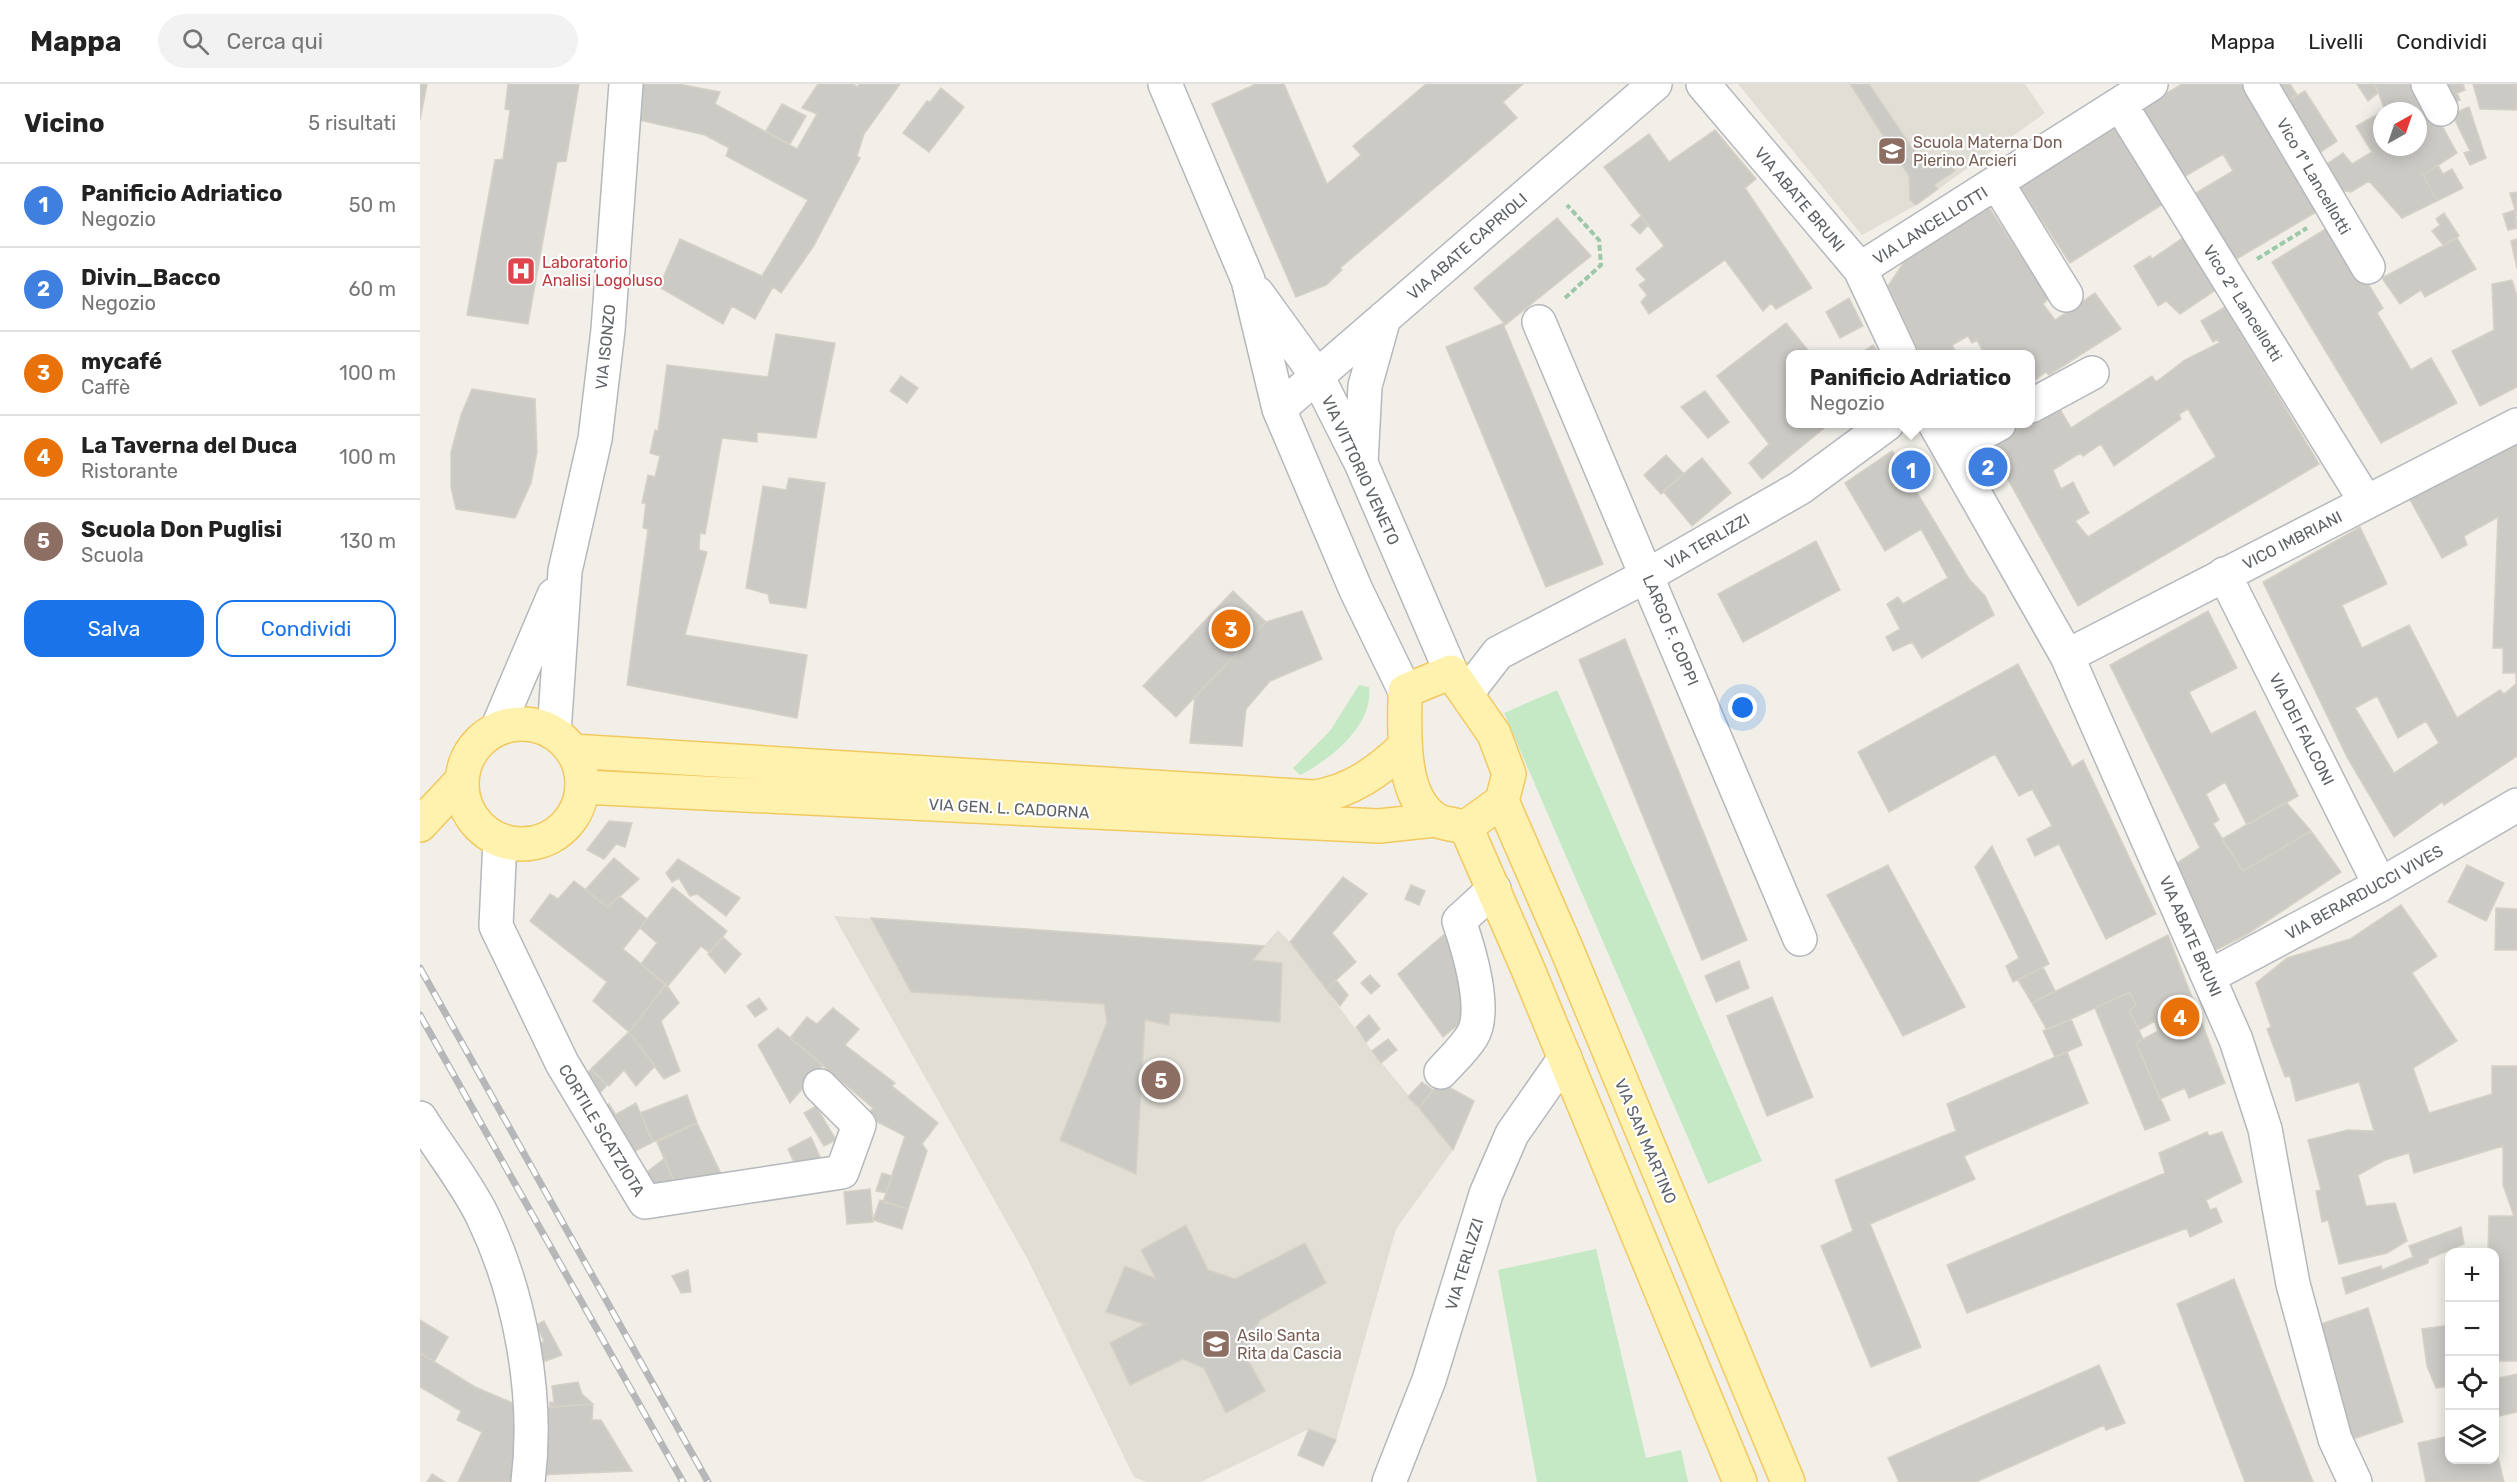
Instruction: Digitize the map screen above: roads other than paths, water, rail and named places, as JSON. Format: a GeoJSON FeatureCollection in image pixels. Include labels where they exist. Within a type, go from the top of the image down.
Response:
{"type":"FeatureCollection","features":[{"type":"Feature","properties":{"kind":"main road"},"geometry":{"type":"LineString","coordinates":[[1459,682],[1494,734],[1509,774],[1502,801],[1466,827],[1435,820],[1419,801],[1408,769],[1404,747],[1405,691],[1459,682]]}},
{"type":"Feature","properties":{"kind":"main road"},"geometry":{"type":"LineString","coordinates":[[526,725],[563,742],[580,768],[582,787],[579,805],[569,822],[555,835],[538,842],[519,844],[490,832],[420,827],[462,780],[471,752],[482,739],[497,729],[526,725]]}},
{"type":"Feature","properties":{"kind":"main road","name":"VIA GEN. L. CADORNA"},"geometry":{"type":"LineString","coordinates":[[563,742],[1315,797],[1339,793],[1379,771],[1404,747]]}},
{"type":"Feature","properties":{"kind":"main road"},"geometry":{"type":"LineString","coordinates":[[462,780],[465,802],[490,832]]}},
{"type":"Feature","properties":{"kind":"main road","name":"VIA GEN. L. CADORNA"},"geometry":{"type":"LineString","coordinates":[[582,787],[1379,826],[1435,820]]}},
{"type":"Feature","properties":{"kind":"main road","name":"VIA SAN MARTINO"},"geometry":{"type":"LineString","coordinates":[[1502,801],[1563,940],[1788,1482]]}},
{"type":"Feature","properties":{"kind":"main road"},"geometry":{"type":"LineString","coordinates":[[1466,827],[1565,1058],[1740,1482]]}},
{"type":"Feature","properties":{"kind":"street","name":"VIA ISONZO"},"geometry":{"type":"LineString","coordinates":[[497,729],[565,571],[595,439],[608,330],[626,84]]}},
{"type":"Feature","properties":{"kind":"street","name":"VIA VITTORIO VENETO"},"geometry":{"type":"LineString","coordinates":[[1165,84],[1248,280],[1279,409],[1356,590],[1405,691]]}},
{"type":"Feature","properties":{"kind":"street","name":"VIA ABATE CAPRIOLI"},"geometry":{"type":"LineString","coordinates":[[1279,409],[1655,84]]}},
{"type":"Feature","properties":{"kind":"street","name":"VIA ABATE BRUNI"},"geometry":{"type":"LineString","coordinates":[[1703,84],[1860,269],[1898,350]]}},
{"type":"Feature","properties":{"kind":"street","name":"VIA LANCELLOTTI"},"geometry":{"type":"LineString","coordinates":[[1860,269],[2151,84]]}},
{"type":"Feature","properties":{"kind":"street","name":"Vico 1º Lancellotti"},"geometry":{"type":"LineString","coordinates":[[2260,84],[2368,267]]}},
{"type":"Feature","properties":{"kind":"street","name":"Vico 2º Lancellotti"},"geometry":{"type":"LineString","coordinates":[[2120,104],[2366,502]]}},
{"type":"Feature","properties":{"kind":"street"},"geometry":{"type":"LineString","coordinates":[[1997,183],[2066,295]]}},
{"type":"Feature","properties":{"kind":"street","name":"VIA VITTORIO VENETO"},"geometry":{"type":"LineString","coordinates":[[1248,280],[1317,376],[1361,463],[1459,682]]}},
{"type":"Feature","properties":{"kind":"street"},"geometry":{"type":"LineString","coordinates":[[1361,463],[1365,386],[1384,318]]}},
{"type":"Feature","properties":{"kind":"street","name":"LARGO F. COPPI"},"geometry":{"type":"LineString","coordinates":[[1539,321],[1800,939]]}},
{"type":"Feature","properties":{"kind":"street"},"geometry":{"type":"LineString","coordinates":[[2035,404],[2092,374]]}},
{"type":"Feature","properties":{"kind":"street","name":"VICO IMBRIANI"},"geometry":{"type":"LineString","coordinates":[[2067,656],[2517,425]]}},
{"type":"Feature","properties":{"kind":"street","name":"VIA TERLIZZI"},"geometry":{"type":"LineString","coordinates":[[1459,682],[1498,652],[1648,575],[1800,488],[1880,428]]}},
{"type":"Feature","properties":{"kind":"street"},"geometry":{"type":"LineString","coordinates":[[1942,437],[1979,428]]}},
{"type":"Feature","properties":{"kind":"street","name":"VIA ABATE BRUNI"},"geometry":{"type":"LineString","coordinates":[[1942,437],[2067,656],[2210,976],[2236,1040],[2265,1129],[2293,1284],[2336,1439],[2355,1482]]}},
{"type":"Feature","properties":{"kind":"street","name":"VIA ISONZO"},"geometry":{"type":"LineString","coordinates":[[563,742],[565,571]]}},
{"type":"Feature","properties":{"kind":"street","name":"VIA DEI FALCONI"},"geometry":{"type":"LineString","coordinates":[[2224,574],[2380,885]]}},
{"type":"Feature","properties":{"kind":"street","name":"VIA BERARDUCCI VIVES"},"geometry":{"type":"LineString","coordinates":[[2210,976],[2380,885],[2517,805]]}},
{"type":"Feature","properties":{"kind":"street","name":"CORTILE SCATZIOTA"},"geometry":{"type":"LineString","coordinates":[[490,832],[496,926],[562,1063],[645,1202],[842,1172],[860,1125],[820,1086]]}},
{"type":"Feature","properties":{"kind":"street"},"geometry":{"type":"LineString","coordinates":[[1441,1072],[1474,1034],[1478,1006],[1468,945],[1459,921],[1494,889]]}},
{"type":"Feature","properties":{"kind":"street","name":"VIA TERLIZZI"},"geometry":{"type":"LineString","coordinates":[[1389,1482],[1429,1380],[1486,1194],[1512,1134],[1565,1058]]}},
{"type":"Feature","properties":{"kind":"street"},"geometry":{"type":"LineString","coordinates":[[420,1118],[481,1215],[515,1304],[528,1374],[531,1408],[528,1482]]}},
{"type":"Feature","properties":{"kind":"railway"},"geometry":{"type":"LineString","coordinates":[[420,968],[708,1482]]}},
{"type":"Feature","properties":{"kind":"railway"},"geometry":{"type":"LineString","coordinates":[[420,1015],[683,1482]]}},
{"type":"Feature","properties":{"kind":"place","name":"Scuola Materna Don Pierino Arcieri"},"geometry":{"type":"Point","coordinates":[1892,151]}},
{"type":"Feature","properties":{"kind":"place","name":"Laboratorio Analisi Logoluso"},"geometry":{"type":"Point","coordinates":[521,271]}},
{"type":"Feature","properties":{"kind":"place","name":"Divin_Bacco"},"geometry":{"type":"Point","coordinates":[1988,467]}},
{"type":"Feature","properties":{"kind":"place","name":"Panificio Adriatico"},"geometry":{"type":"Point","coordinates":[1911,470]}},
{"type":"Feature","properties":{"kind":"place","name":"mycafé"},"geometry":{"type":"Point","coordinates":[1231,629]}},
{"type":"Feature","properties":{"kind":"place","name":"La Taverna del Duca"},"geometry":{"type":"Point","coordinates":[2180,1017]}},
{"type":"Feature","properties":{"kind":"place","name":"Scuola Don Puglisi"},"geometry":{"type":"Point","coordinates":[1161,1080]}},
{"type":"Feature","properties":{"kind":"place","name":"Asilo Santa Rita da Cascia"},"geometry":{"type":"Point","coordinates":[1216,1344]}}]}
